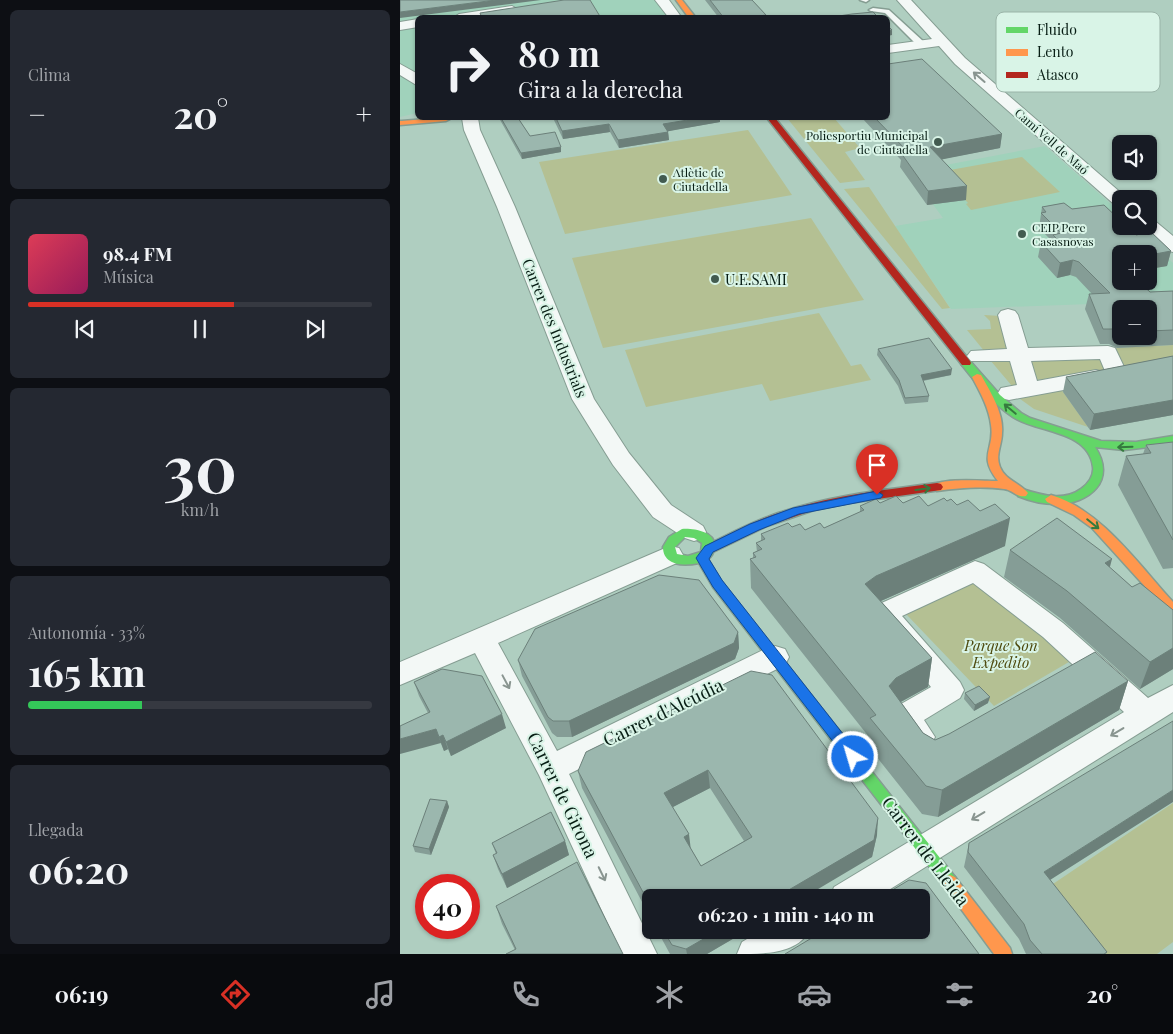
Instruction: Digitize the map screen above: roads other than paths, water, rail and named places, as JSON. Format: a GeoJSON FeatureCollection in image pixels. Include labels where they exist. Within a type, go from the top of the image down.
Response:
{"type":"FeatureCollection","features":[{"type":"Feature","properties":{"kind":"street"},"geometry":{"type":"LineString","coordinates":[[662,0],[674,15]]}},
{"type":"Feature","properties":{"kind":"street"},"geometry":{"type":"LineString","coordinates":[[679,0],[691,15]]}},
{"type":"Feature","properties":{"kind":"street","name":"Camí Vell de Maó"},"geometry":{"type":"LineString","coordinates":[[904,0],[919,13],[940,42],[960,61],[1112,193]]}},
{"type":"Feature","properties":{"kind":"street"},"geometry":{"type":"LineString","coordinates":[[479,15],[526,8]]}},
{"type":"Feature","properties":{"kind":"street"},"geometry":{"type":"LineString","coordinates":[[400,26],[415,24]]}},
{"type":"Feature","properties":{"kind":"street"},"geometry":{"type":"LineString","coordinates":[[890,49],[940,42]]}},
{"type":"Feature","properties":{"kind":"street"},"geometry":{"type":"LineString","coordinates":[[400,68],[415,80]]}},
{"type":"Feature","properties":{"kind":"street"},"geometry":{"type":"LineString","coordinates":[[401,124],[415,119]]}},
{"type":"Feature","properties":{"kind":"street"},"geometry":{"type":"LineString","coordinates":[[401,124],[458,120]]}},
{"type":"Feature","properties":{"kind":"street","name":"Carrer des Industrials"},"geometry":{"type":"LineString","coordinates":[[458,120],[506,208],[583,399],[621,459],[662,511],[703,540]]}},
{"type":"Feature","properties":{"kind":"street"},"geometry":{"type":"LineString","coordinates":[[773,120],[977,377],[1020,417],[1076,437],[1087,443],[1110,448],[1137,447],[1173,440]]}},
{"type":"Feature","properties":{"kind":"street"},"geometry":{"type":"LineString","coordinates":[[1157,232],[1173,246]]}},
{"type":"Feature","properties":{"kind":"street"},"geometry":{"type":"LineString","coordinates":[[978,356],[1019,355],[1108,352],[1125,372],[1019,392],[1019,355],[1008,316]]}},
{"type":"Feature","properties":{"kind":"street"},"geometry":{"type":"LineString","coordinates":[[977,377],[996,420],[996,444],[992,456],[996,471],[1010,485],[1028,495],[1052,499],[1068,498],[1082,494],[1098,478],[1112,468]]}},
{"type":"Feature","properties":{"kind":"street"},"geometry":{"type":"LineString","coordinates":[[996,444],[1013,432],[1038,427],[1052,428]]}},
{"type":"Feature","properties":{"kind":"street"},"geometry":{"type":"LineString","coordinates":[[1076,437],[1094,452],[1098,460],[1098,478]]}},
{"type":"Feature","properties":{"kind":"street"},"geometry":{"type":"LineString","coordinates":[[978,464],[992,456]]}},
{"type":"Feature","properties":{"kind":"street"},"geometry":{"type":"LineString","coordinates":[[752,515],[792,500],[833,491],[947,474]]}},
{"type":"Feature","properties":{"kind":"street"},"geometry":{"type":"LineString","coordinates":[[400,674],[482,639],[669,550],[676,536],[703,540],[754,527],[797,511],[836,502],[949,485],[988,483],[1010,485]]}},
{"type":"Feature","properties":{"kind":"street"},"geometry":{"type":"LineString","coordinates":[[1052,499],[1078,512],[1096,525],[1173,610]]}},
{"type":"Feature","properties":{"kind":"street","name":"Carrer des Industrials"},"geometry":{"type":"LineString","coordinates":[[662,511],[669,550]]}},
{"type":"Feature","properties":{"kind":"street"},"geometry":{"type":"LineString","coordinates":[[669,550],[680,562],[688,563],[703,540]]}},
{"type":"Feature","properties":{"kind":"street","name":"Carrer de Lleida"},"geometry":{"type":"LineString","coordinates":[[703,540],[717,584],[925,848],[1004,954]]}},
{"type":"Feature","properties":{"kind":"street"},"geometry":{"type":"LineString","coordinates":[[949,742],[932,751],[904,717],[950,690],[884,613],[975,571],[1054,630],[1146,714]]}},
{"type":"Feature","properties":{"kind":"street","name":"Carrer de Girona"},"geometry":{"type":"LineString","coordinates":[[482,639],[551,768],[640,954]]}},
{"type":"Feature","properties":{"kind":"street","name":"Carrer d'Alcúdia"},"geometry":{"type":"LineString","coordinates":[[551,768],[775,657]]}},
{"type":"Feature","properties":{"kind":"street"},"geometry":{"type":"LineString","coordinates":[[1065,677],[1090,663]]}},
{"type":"Feature","properties":{"kind":"street"},"geometry":{"type":"LineString","coordinates":[[860,889],[1173,697]]}},
{"type":"Feature","properties":{"kind":"street"},"geometry":{"type":"LineString","coordinates":[[754,954],[778,939]]}},
{"type":"Feature","properties":{"kind":"lane"},"geometry":{"type":"LineString","coordinates":[[873,10],[887,11],[921,44]]}},
{"type":"Feature","properties":{"kind":"place","name":"Poliesportiu Municipal de Ciutadella"},"geometry":{"type":"Point","coordinates":[938,142]}},
{"type":"Feature","properties":{"kind":"place","name":"Atlètic de Ciutadella"},"geometry":{"type":"Point","coordinates":[663,179]}},
{"type":"Feature","properties":{"kind":"place","name":"CEIP Pere Casasnovas"},"geometry":{"type":"Point","coordinates":[1022,234]}},
{"type":"Feature","properties":{"kind":"place","name":"U.E.SAMI"},"geometry":{"type":"Point","coordinates":[715,279]}},
{"type":"Feature","properties":{"kind":"park label","name":"Parque Son Expedito"},"geometry":{"type":"Point","coordinates":[1001,654]}}]}
